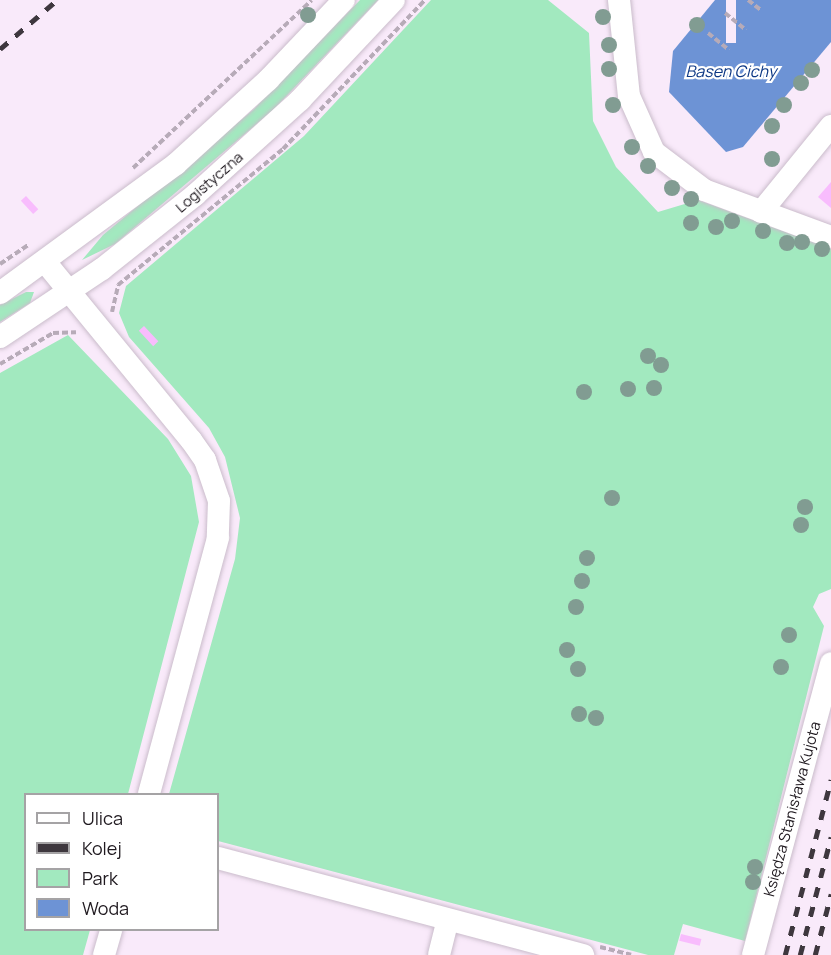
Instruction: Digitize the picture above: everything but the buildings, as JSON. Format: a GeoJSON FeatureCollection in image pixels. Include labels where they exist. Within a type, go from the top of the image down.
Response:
{"type":"FeatureCollection","features":[{"type":"Feature","properties":{"kind":"street"},"geometry":{"type":"LineString","coordinates":[[0,293],[131,201],[225,121],[344,0]]}},
{"type":"Feature","properties":{"kind":"street","name":"Logistyczna"},"geometry":{"type":"LineString","coordinates":[[0,337],[70,292],[166,220],[275,125],[394,0]]}},
{"type":"Feature","properties":{"kind":"street"},"geometry":{"type":"LineString","coordinates":[[619,0],[629,96],[654,152],[685,180],[761,212],[831,237]]}},
{"type":"Feature","properties":{"kind":"street"},"geometry":{"type":"LineString","coordinates":[[761,212],[831,126]]}},
{"type":"Feature","properties":{"kind":"street"},"geometry":{"type":"LineString","coordinates":[[46,262],[191,440],[205,460],[219,501],[218,538],[150,793]]}},
{"type":"Feature","properties":{"kind":"street","name":"Księdza Stanisława Kujota"},"geometry":{"type":"LineString","coordinates":[[753,955],[831,663]]}},
{"type":"Feature","properties":{"kind":"street"},"geometry":{"type":"LineString","coordinates":[[219,858],[583,955]]}},
{"type":"Feature","properties":{"kind":"street"},"geometry":{"type":"LineString","coordinates":[[439,955],[448,920]]}},
{"type":"Feature","properties":{"kind":"street"},"geometry":{"type":"LineString","coordinates":[[104,955],[111,931]]}},
{"type":"Feature","properties":{"kind":"path"},"geometry":{"type":"LineString","coordinates":[[126,174],[176,133],[312,0]]}},
{"type":"Feature","properties":{"kind":"path"},"geometry":{"type":"LineString","coordinates":[[114,322],[110,298],[118,285],[283,149],[425,0]]}},
{"type":"Feature","properties":{"kind":"path"},"geometry":{"type":"LineString","coordinates":[[748,0],[761,10]]}},
{"type":"Feature","properties":{"kind":"path"},"geometry":{"type":"LineString","coordinates":[[725,13],[746,30]]}},
{"type":"Feature","properties":{"kind":"path"},"geometry":{"type":"LineString","coordinates":[[708,33],[729,50]]}},
{"type":"Feature","properties":{"kind":"path"},"geometry":{"type":"LineString","coordinates":[[0,264],[39,237]]}},
{"type":"Feature","properties":{"kind":"path"},"geometry":{"type":"LineString","coordinates":[[0,364],[54,333],[69,328],[83,335]]}},
{"type":"Feature","properties":{"kind":"green space"},"geometry":{"type":"Polygon","coordinates":[[[360,0],[378,0],[273,110],[115,244],[82,260],[103,235],[253,110],[360,0]]]}},
{"type":"Feature","properties":{"kind":"green space"},"geometry":{"type":"Polygon","coordinates":[[[431,0],[548,0],[589,33],[593,121],[616,167],[658,212],[698,200],[831,249],[831,589],[819,594],[813,607],[824,626],[745,941],[683,924],[674,955],[648,955],[219,841],[219,793],[169,793],[235,559],[240,518],[225,457],[209,428],[129,337],[119,313],[126,286],[304,136],[431,0]]]}},
{"type":"Feature","properties":{"kind":"green space"},"geometry":{"type":"Polygon","coordinates":[[[26,292],[34,292],[30,303],[0,322],[0,305],[26,292]]]}},
{"type":"Feature","properties":{"kind":"green space"},"geometry":{"type":"Polygon","coordinates":[[[68,335],[168,439],[191,476],[199,522],[128,793],[24,793],[24,931],[90,931],[83,955],[0,955],[0,373],[68,335]]]}},
{"type":"Feature","properties":{"kind":"water","name":"Basen Cichy"},"geometry":{"type":"Polygon","coordinates":[[[715,0],[831,0],[831,42],[743,147],[726,152],[669,92],[673,51],[715,0]]]}},
{"type":"Feature","properties":{"kind":"pier"},"geometry":{"type":"Polygon","coordinates":[[[726,0],[736,0],[736,43],[726,43],[726,0]]]}},
{"type":"Feature","properties":{"kind":"railway"},"geometry":{"type":"LineString","coordinates":[[0,49],[57,0]]}},
{"type":"Feature","properties":{"kind":"railway"},"geometry":{"type":"LineString","coordinates":[[785,955],[831,780]]}},
{"type":"Feature","properties":{"kind":"railway"},"geometry":{"type":"LineString","coordinates":[[800,955],[831,837]]}},
{"type":"Feature","properties":{"kind":"railway"},"geometry":{"type":"LineString","coordinates":[[815,955],[831,894]]}}]}
